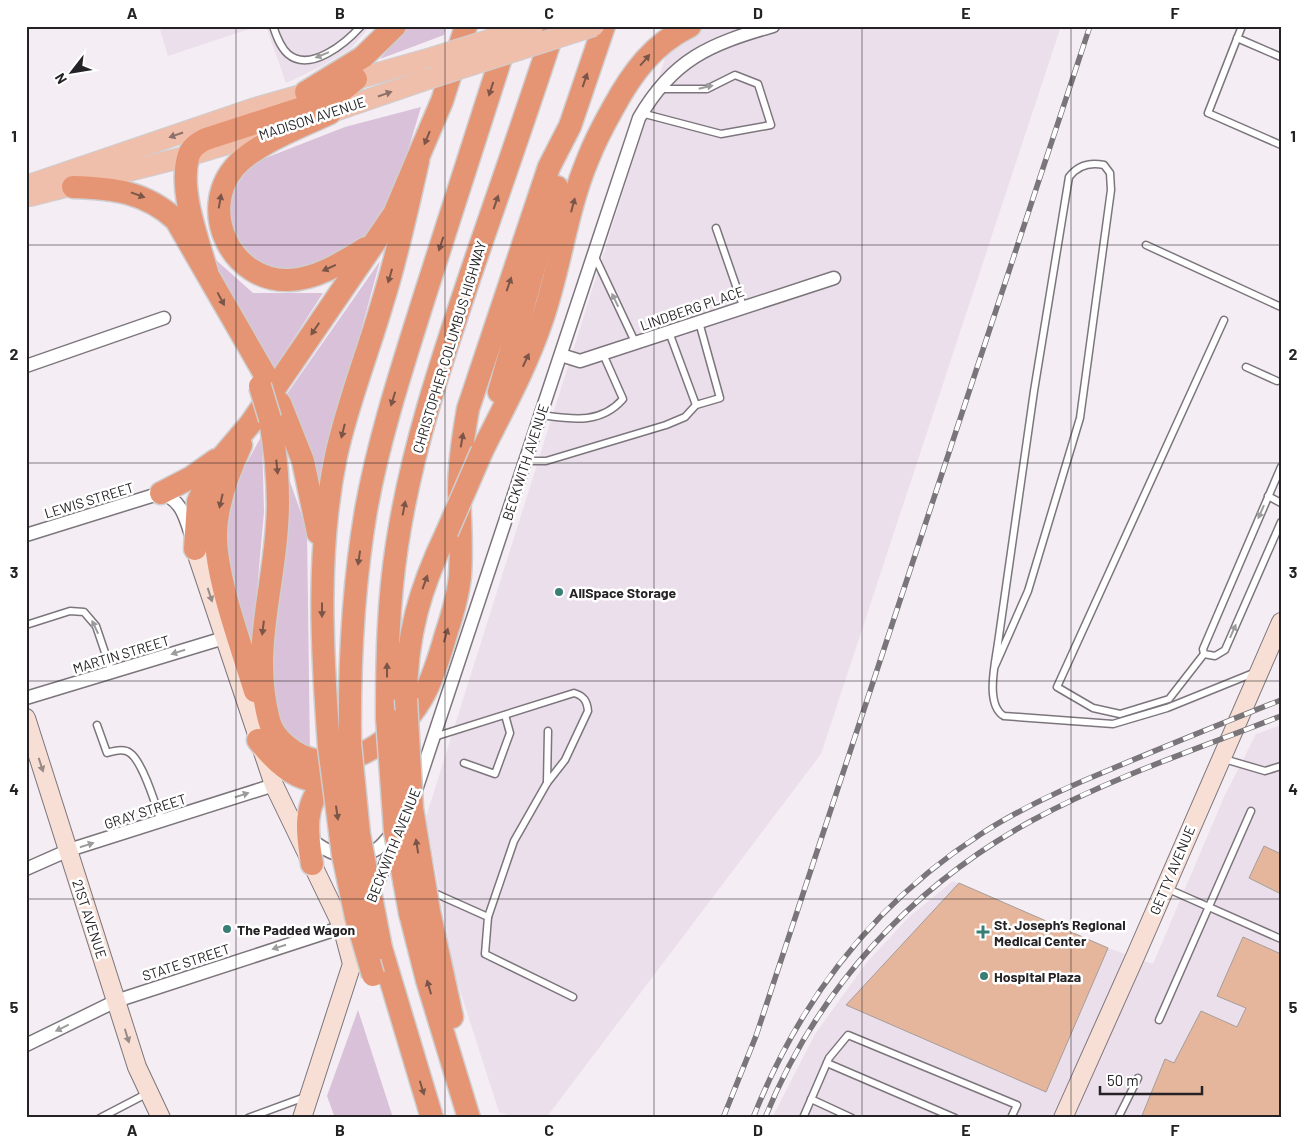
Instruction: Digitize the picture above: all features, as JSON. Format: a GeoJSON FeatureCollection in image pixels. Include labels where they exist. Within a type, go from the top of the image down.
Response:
{"type":"FeatureCollection","features":[{"type":"Feature","properties":{"kind":"highway"},"geometry":{"type":"LineString","coordinates":[[306,92],[363,57],[396,26]]}},
{"type":"Feature","properties":{"kind":"highway"},"geometry":{"type":"LineString","coordinates":[[466,26],[442,101],[394,214],[371,244],[267,415],[224,491],[218,520],[217,550],[228,598],[255,690],[268,752],[291,773],[308,780],[346,777],[379,761],[411,736],[424,713],[431,682],[452,616],[460,578],[460,450],[468,409],[549,167],[570,126]]}},
{"type":"Feature","properties":{"kind":"highway"},"geometry":{"type":"LineString","coordinates":[[432,1118],[381,948],[359,834],[350,743],[350,655],[354,604],[365,517],[377,462],[408,350],[511,26]]}},
{"type":"Feature","properties":{"kind":"highway","name":"CHRISTOPHER COLUMBUS HIGHWAY"},"geometry":{"type":"LineString","coordinates":[[469,1118],[427,980],[420,912],[395,831],[387,718],[387,641],[390,594],[397,544],[417,446],[454,324],[555,26]]}},
{"type":"Feature","properties":{"kind":"highway"},"geometry":{"type":"LineString","coordinates":[[482,451],[562,169],[570,126],[604,26]]}},
{"type":"Feature","properties":{"kind":"highway"},"geometry":{"type":"LineString","coordinates":[[475,1118],[420,912],[406,698],[408,647],[426,577],[542,323],[587,160],[622,91],[643,62],[666,39],[690,26]]}},
{"type":"Feature","properties":{"kind":"highway"},"geometry":{"type":"LineString","coordinates":[[207,272],[192,221],[187,191],[188,156],[195,145],[206,139],[333,98],[356,79]]}},
{"type":"Feature","properties":{"kind":"highway"},"geometry":{"type":"LineString","coordinates":[[330,113],[272,141],[234,167],[225,183],[219,205],[221,231],[225,242],[240,261],[262,276],[275,280],[300,279],[310,276],[343,262],[371,244]]}},
{"type":"Feature","properties":{"kind":"highway"},"geometry":{"type":"LineString","coordinates":[[322,574],[330,493],[336,456],[399,247],[418,161]]}},
{"type":"Feature","properties":{"kind":"highway"},"geometry":{"type":"LineString","coordinates":[[73,187],[100,187],[126,191],[138,195],[162,208],[176,220],[236,325],[264,382],[267,415],[278,469],[278,526],[262,645],[263,731]]}},
{"type":"Feature","properties":{"kind":"highway"},"geometry":{"type":"LineString","coordinates":[[267,415],[303,461],[314,508],[322,574],[324,674],[329,747],[343,855],[356,917],[383,1009],[413,1058]]}},
{"type":"Feature","properties":{"kind":"highway"},"geometry":{"type":"LineString","coordinates":[[161,493],[192,477],[223,456],[267,415]]}},
{"type":"Feature","properties":{"kind":"highway"},"geometry":{"type":"LineString","coordinates":[[195,549],[198,502],[206,481],[223,456]]}},
{"type":"Feature","properties":{"kind":"highway"},"geometry":{"type":"LineString","coordinates":[[263,731],[310,759],[322,762],[352,758],[376,746],[404,724],[418,706],[431,682]]}},
{"type":"Feature","properties":{"kind":"highway"},"geometry":{"type":"LineString","coordinates":[[312,864],[308,837],[310,803],[319,787],[327,780]]}},
{"type":"Feature","properties":{"kind":"main road","name":"MADISON AVENUE"},"geometry":{"type":"LineString","coordinates":[[26,186],[306,92],[434,57],[533,26]]}},
{"type":"Feature","properties":{"kind":"main road","name":"MADISON AVENUE"},"geometry":{"type":"LineString","coordinates":[[26,197],[73,187],[188,156],[330,113],[428,79],[594,26]]}},
{"type":"Feature","properties":{"kind":"street","name":"BECKWITH AVENUE"},"geometry":{"type":"LineString","coordinates":[[302,1118],[352,964],[362,922],[404,819],[434,738],[632,134],[641,113],[658,88],[686,62],[715,44],[773,26]]}},
{"type":"Feature","properties":{"kind":"street","name":"LINDBERG PLACE"},"geometry":{"type":"LineString","coordinates":[[561,354],[580,361],[636,344],[743,306],[834,278]]}},
{"type":"Feature","properties":{"kind":"street"},"geometry":{"type":"LineString","coordinates":[[27,365],[164,318]]}},
{"type":"Feature","properties":{"kind":"street"},"geometry":{"type":"LineString","coordinates":[[161,493],[173,498],[184,514],[224,638],[263,731],[274,785],[342,926],[352,964]]}},
{"type":"Feature","properties":{"kind":"street","name":"LEWIS STREET"},"geometry":{"type":"LineString","coordinates":[[26,535],[161,493]]}},
{"type":"Feature","properties":{"kind":"street","name":"GETTY AVENUE"},"geometry":{"type":"LineString","coordinates":[[1062,1118],[1281,622]]}},
{"type":"Feature","properties":{"kind":"street","name":"MARTIN STREET"},"geometry":{"type":"LineString","coordinates":[[26,698],[224,638]]}},
{"type":"Feature","properties":{"kind":"street","name":"21ST AVENUE"},"geometry":{"type":"LineString","coordinates":[[26,718],[137,1067],[161,1118]]}},
{"type":"Feature","properties":{"kind":"street","name":"GRAY STREET"},"geometry":{"type":"LineString","coordinates":[[26,869],[68,850],[162,822],[274,785]]}},
{"type":"Feature","properties":{"kind":"street"},"geometry":{"type":"LineString","coordinates":[[308,837],[325,852],[354,858],[377,849],[404,819]]}},
{"type":"Feature","properties":{"kind":"street","name":"STATE STREET"},"geometry":{"type":"LineString","coordinates":[[26,1045],[116,1001],[342,926],[362,922]]}},
{"type":"Feature","properties":{"kind":"lane"},"geometry":{"type":"LineString","coordinates":[[273,26],[282,47],[288,54],[298,59],[308,60],[334,49],[361,26]]}},
{"type":"Feature","properties":{"kind":"lane"},"geometry":{"type":"LineString","coordinates":[[1242,26],[1208,113],[1281,145]]}},
{"type":"Feature","properties":{"kind":"lane"},"geometry":{"type":"LineString","coordinates":[[1237,38],[1281,56]]}},
{"type":"Feature","properties":{"kind":"lane"},"geometry":{"type":"LineString","coordinates":[[641,113],[722,134],[771,125],[758,84],[735,75],[706,89],[658,88]]}},
{"type":"Feature","properties":{"kind":"lane"},"geometry":{"type":"LineString","coordinates":[[995,666],[1028,591],[1080,418],[1111,190],[1110,173],[1104,165],[1086,164],[1074,171],[1069,178],[1034,390],[995,666],[993,701],[996,712],[1004,716],[1113,724],[1167,708],[1259,670]]}},
{"type":"Feature","properties":{"kind":"lane"},"geometry":{"type":"LineString","coordinates":[[716,228],[743,306]]}},
{"type":"Feature","properties":{"kind":"lane"},"geometry":{"type":"LineString","coordinates":[[1146,245],[1281,307]]}},
{"type":"Feature","properties":{"kind":"lane"},"geometry":{"type":"LineString","coordinates":[[593,252],[636,344]]}},
{"type":"Feature","properties":{"kind":"lane"},"geometry":{"type":"LineString","coordinates":[[1224,320],[1057,687],[1093,708],[1120,714],[1169,699],[1204,654],[1203,649],[1281,467]]}},
{"type":"Feature","properties":{"kind":"lane"},"geometry":{"type":"LineString","coordinates":[[526,461],[546,461],[666,425],[685,417],[696,405],[720,398],[699,322]]}},
{"type":"Feature","properties":{"kind":"lane"},"geometry":{"type":"LineString","coordinates":[[669,332],[696,405]]}},
{"type":"Feature","properties":{"kind":"lane"},"geometry":{"type":"LineString","coordinates":[[541,415],[585,420],[617,406],[623,399],[621,391],[603,354]]}},
{"type":"Feature","properties":{"kind":"lane"},"geometry":{"type":"LineString","coordinates":[[1246,367],[1278,381]]}},
{"type":"Feature","properties":{"kind":"lane"},"geometry":{"type":"LineString","coordinates":[[1268,496],[1281,503]]}},
{"type":"Feature","properties":{"kind":"lane"},"geometry":{"type":"LineString","coordinates":[[1204,654],[1214,656],[1225,650],[1281,522]]}},
{"type":"Feature","properties":{"kind":"lane"},"geometry":{"type":"LineString","coordinates":[[26,624],[70,612],[84,612],[96,626],[112,673]]}},
{"type":"Feature","properties":{"kind":"lane"},"geometry":{"type":"LineString","coordinates":[[434,738],[574,693],[582,696],[588,704],[588,711],[565,760],[547,783],[514,841],[488,917],[486,954],[573,996]]}},
{"type":"Feature","properties":{"kind":"lane"},"geometry":{"type":"LineString","coordinates":[[464,763],[495,774],[510,733],[505,714]]}},
{"type":"Feature","properties":{"kind":"lane"},"geometry":{"type":"LineString","coordinates":[[97,724],[107,753],[124,750],[133,756],[146,780],[162,822]]}},
{"type":"Feature","properties":{"kind":"lane"},"geometry":{"type":"LineString","coordinates":[[547,783],[548,730]]}},
{"type":"Feature","properties":{"kind":"lane"},"geometry":{"type":"LineString","coordinates":[[1220,758],[1265,771],[1281,766]]}},
{"type":"Feature","properties":{"kind":"lane"},"geometry":{"type":"LineString","coordinates":[[1159,1020],[1207,906],[1251,811]]}},
{"type":"Feature","properties":{"kind":"lane"},"geometry":{"type":"LineString","coordinates":[[386,863],[430,891],[488,917]]}},
{"type":"Feature","properties":{"kind":"lane"},"geometry":{"type":"LineString","coordinates":[[1165,888],[1281,939]]}},
{"type":"Feature","properties":{"kind":"lane"},"geometry":{"type":"LineString","coordinates":[[803,1118],[827,1063],[848,1035],[1017,1105],[1011,1118]]}},
{"type":"Feature","properties":{"kind":"lane"},"geometry":{"type":"LineString","coordinates":[[827,1063],[956,1118]]}},
{"type":"Feature","properties":{"kind":"lane"},"geometry":{"type":"LineString","coordinates":[[1118,1118],[1138,1078]]}},
{"type":"Feature","properties":{"kind":"lane"},"geometry":{"type":"LineString","coordinates":[[105,1117],[148,1092]]}},
{"type":"Feature","properties":{"kind":"lane"},"geometry":{"type":"LineString","coordinates":[[248,1118],[309,1096]]}},
{"type":"Feature","properties":{"kind":"lane"},"geometry":{"type":"LineString","coordinates":[[811,1099],[852,1118]]}},
{"type":"Feature","properties":{"kind":"shaded area"},"geometry":{"type":"Polygon","coordinates":[[[159,26],[258,26],[168,56],[159,26]]]}},
{"type":"Feature","properties":{"kind":"shaded area"},"geometry":{"type":"Polygon","coordinates":[[[266,26],[371,26],[350,49],[322,66],[286,83],[266,26]]]}},
{"type":"Feature","properties":{"kind":"shaded area"},"geometry":{"type":"Polygon","coordinates":[[[408,26],[446,26],[444,35],[380,59],[408,26]]]}},
{"type":"Feature","properties":{"kind":"shaded area"},"geometry":{"type":"Polygon","coordinates":[[[702,26],[1061,26],[821,754],[546,1118],[517,1118],[499,1112],[454,972],[426,817],[672,36],[702,26]]]}},
{"type":"Feature","properties":{"kind":"shaded area"},"geometry":{"type":"Polygon","coordinates":[[[421,107],[398,184],[364,239],[334,260],[276,275],[234,247],[222,205],[253,163],[345,127],[421,107]]]}},
{"type":"Feature","properties":{"kind":"shaded area"},"geometry":{"type":"Polygon","coordinates":[[[216,260],[253,293],[323,293],[274,369],[212,267],[216,260]]]}},
{"type":"Feature","properties":{"kind":"shaded area"},"geometry":{"type":"Polygon","coordinates":[[[380,261],[316,495],[284,398],[380,261]]]}},
{"type":"Feature","properties":{"kind":"shaded area"},"geometry":{"type":"Polygon","coordinates":[[[262,435],[264,512],[251,658],[220,541],[229,495],[262,435]]]}},
{"type":"Feature","properties":{"kind":"shaded area"},"geometry":{"type":"Polygon","coordinates":[[[283,462],[307,530],[310,754],[274,723],[269,653],[283,462]]]}},
{"type":"Feature","properties":{"kind":"shaded area","name":"St. Joseph’s Regional Medical Center"},"geometry":{"type":"Polygon","coordinates":[[[1281,725],[1281,1118],[772,1118],[815,1034],[867,962],[910,916],[953,881],[1108,948],[1153,964],[1224,797],[1256,734],[1281,725]]]}},
{"type":"Feature","properties":{"kind":"shaded area"},"geometry":{"type":"Polygon","coordinates":[[[358,1010],[393,1118],[335,1118],[327,1096],[358,1010]]]}},
{"type":"Feature","properties":{"kind":"building"},"geometry":{"type":"Polygon","coordinates":[[[1264,846],[1281,854],[1281,894],[1249,878],[1264,846]]]}},
{"type":"Feature","properties":{"kind":"building","name":"Hospital Plaza"},"geometry":{"type":"Polygon","coordinates":[[[959,883],[1108,948],[1046,1092],[846,1005],[959,883]]]}},
{"type":"Feature","properties":{"kind":"building"},"geometry":{"type":"Polygon","coordinates":[[[1243,937],[1281,954],[1281,1118],[1141,1118],[1165,1059],[1174,1063],[1201,1011],[1237,1027],[1246,1008],[1217,996],[1243,937]]]}},
{"type":"Feature","properties":{"kind":"railway"},"geometry":{"type":"LineString","coordinates":[[723,1118],[756,1036],[1090,26]]}},
{"type":"Feature","properties":{"kind":"railway"},"geometry":{"type":"LineString","coordinates":[[753,1118],[793,1033],[817,994],[874,923],[906,891],[942,861],[981,834],[1044,799],[1130,761],[1281,700]]}},
{"type":"Feature","properties":{"kind":"railway"},"geometry":{"type":"LineString","coordinates":[[765,1118],[786,1071],[812,1026],[841,984],[873,945],[909,909],[947,876],[989,846],[1062,805],[1124,777],[1281,716]]}},
{"type":"Feature","properties":{"kind":"place","name":"AllSpace Storage"},"geometry":{"type":"Point","coordinates":[559,592]}},
{"type":"Feature","properties":{"kind":"place","name":"The Padded Wagon"},"geometry":{"type":"Point","coordinates":[227,929]}},
{"type":"Feature","properties":{"kind":"place","name":"St. Joseph’s Regional Medical Center"},"geometry":{"type":"Point","coordinates":[983,932]}},
{"type":"Feature","properties":{"kind":"place","name":"Hospital Plaza"},"geometry":{"type":"Point","coordinates":[984,976]}}]}
